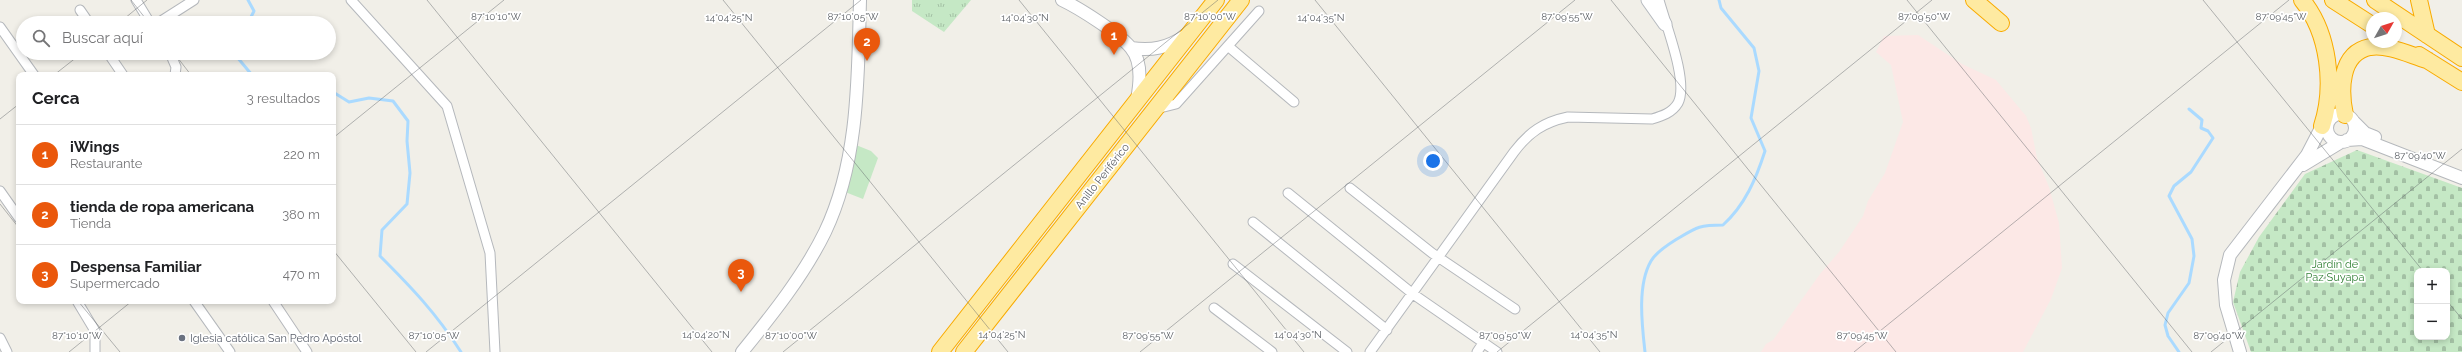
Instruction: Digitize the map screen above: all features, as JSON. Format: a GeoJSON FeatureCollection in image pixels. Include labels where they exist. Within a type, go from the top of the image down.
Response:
{"type":"FeatureCollection","features":[{"type":"Feature","properties":{"kind":"highway","name":"Anillo Periférico"},"geometry":{"type":"LineString","coordinates":[[940,352],[1216,0]]}},
{"type":"Feature","properties":{"kind":"highway","name":"Anillo Periférico"},"geometry":{"type":"LineString","coordinates":[[964,352],[1241,0]]}},
{"type":"Feature","properties":{"kind":"highway"},"geometry":{"type":"LineString","coordinates":[[1974,0],[2001,23]]}},
{"type":"Feature","properties":{"kind":"highway"},"geometry":{"type":"LineString","coordinates":[[2302,0],[2318,26],[2325,50],[2329,79],[2323,127]]}},
{"type":"Feature","properties":{"kind":"highway"},"geometry":{"type":"LineString","coordinates":[[2333,0],[2366,21]]}},
{"type":"Feature","properties":{"kind":"highway"},"geometry":{"type":"LineString","coordinates":[[2375,0],[2462,58]]}},
{"type":"Feature","properties":{"kind":"highway"},"geometry":{"type":"LineString","coordinates":[[2419,0],[2427,35]]}},
{"type":"Feature","properties":{"kind":"highway"},"geometry":{"type":"LineString","coordinates":[[2402,44],[2462,82]]}},
{"type":"Feature","properties":{"kind":"highway"},"geometry":{"type":"LineString","coordinates":[[2349,119],[2341,85],[2344,72],[2349,63],[2362,50],[2371,47],[2387,48],[2427,60]]}},
{"type":"Feature","properties":{"kind":"main road"},"geometry":{"type":"LineString","coordinates":[[1648,0],[1665,24]]}},
{"type":"Feature","properties":{"kind":"street"},"geometry":{"type":"LineString","coordinates":[[136,0],[146,16]]}},
{"type":"Feature","properties":{"kind":"street"},"geometry":{"type":"LineString","coordinates":[[169,16],[194,0]]}},
{"type":"Feature","properties":{"kind":"street"},"geometry":{"type":"LineString","coordinates":[[351,0],[447,106],[490,253],[495,352]]}},
{"type":"Feature","properties":{"kind":"street"},"geometry":{"type":"LineString","coordinates":[[742,352],[804,267],[824,232],[839,190],[851,143],[857,85],[860,0]]}},
{"type":"Feature","properties":{"kind":"street"},"geometry":{"type":"LineString","coordinates":[[1062,0],[1088,15],[1131,48],[1146,50],[1167,46],[1186,35],[1196,24]]}},
{"type":"Feature","properties":{"kind":"street"},"geometry":{"type":"LineString","coordinates":[[1371,352],[1514,152],[1538,128],[1555,120],[1568,117],[1652,119],[1663,116],[1678,103],[1681,84],[1659,0]]}},
{"type":"Feature","properties":{"kind":"street"},"geometry":{"type":"LineString","coordinates":[[80,10],[84,16]]}},
{"type":"Feature","properties":{"kind":"street"},"geometry":{"type":"LineString","coordinates":[[1155,109],[1176,104],[1229,47],[1259,11]]}},
{"type":"Feature","properties":{"kind":"street"},"geometry":{"type":"LineString","coordinates":[[0,27],[16,50]]}},
{"type":"Feature","properties":{"kind":"street"},"geometry":{"type":"LineString","coordinates":[[1229,47],[1294,102]]}},
{"type":"Feature","properties":{"kind":"street"},"geometry":{"type":"LineString","coordinates":[[1131,48],[1139,73],[1137,100]]}},
{"type":"Feature","properties":{"kind":"street"},"geometry":{"type":"LineString","coordinates":[[23,60],[32,72]]}},
{"type":"Feature","properties":{"kind":"street"},"geometry":{"type":"LineString","coordinates":[[114,60],[121,72]]}},
{"type":"Feature","properties":{"kind":"street"},"geometry":{"type":"LineString","coordinates":[[173,60],[176,67],[175,72]]}},
{"type":"Feature","properties":{"kind":"street"},"geometry":{"type":"LineString","coordinates":[[2240,352],[2226,305],[2224,280],[2230,255],[2297,169],[2323,127],[2336,115],[2349,119],[2364,133],[2462,172]]}},
{"type":"Feature","properties":{"kind":"street"},"geometry":{"type":"LineString","coordinates":[[2297,169],[2328,149],[2344,141],[2354,133],[2349,119]]}},
{"type":"Feature","properties":{"kind":"street"},"geometry":{"type":"LineString","coordinates":[[2323,127],[2335,140],[2344,141],[2362,139],[2462,178]]}},
{"type":"Feature","properties":{"kind":"street"},"geometry":{"type":"LineString","coordinates":[[2323,127],[2320,144],[2328,149]]}},
{"type":"Feature","properties":{"kind":"street"},"geometry":{"type":"LineString","coordinates":[[1350,188],[1438,258],[1515,309]]}},
{"type":"Feature","properties":{"kind":"street"},"geometry":{"type":"LineString","coordinates":[[0,191],[16,214]]}},
{"type":"Feature","properties":{"kind":"street"},"geometry":{"type":"LineString","coordinates":[[1288,193],[1413,294],[1497,352]]}},
{"type":"Feature","properties":{"kind":"street"},"geometry":{"type":"LineString","coordinates":[[1253,222],[1387,330]]}},
{"type":"Feature","properties":{"kind":"street"},"geometry":{"type":"LineString","coordinates":[[1233,264],[1347,352]]}},
{"type":"Feature","properties":{"kind":"street"},"geometry":{"type":"LineString","coordinates":[[79,304],[95,331],[95,352]]}},
{"type":"Feature","properties":{"kind":"street"},"geometry":{"type":"LineString","coordinates":[[196,304],[230,352]]}},
{"type":"Feature","properties":{"kind":"street"},"geometry":{"type":"LineString","coordinates":[[275,304],[307,352]]}},
{"type":"Feature","properties":{"kind":"street"},"geometry":{"type":"LineString","coordinates":[[1214,308],[1272,352]]}},
{"type":"Feature","properties":{"kind":"street"},"geometry":{"type":"LineString","coordinates":[[0,338],[6,352]]}},
{"type":"Feature","properties":{"kind":"street"},"geometry":{"type":"LineString","coordinates":[[1477,352],[1483,343]]}},
{"type":"Feature","properties":{"kind":"shaded area"},"geometry":{"type":"Polygon","coordinates":[[[1918,35],[1962,64],[1996,80],[2026,116],[2031,128],[2037,158],[2049,187],[2059,223],[2062,268],[2051,299],[2023,352],[1761,352],[1766,344],[1773,340],[1820,274],[1839,252],[1863,216],[1868,201],[1885,173],[1903,122],[1891,65],[1876,52],[1884,36],[1918,35]]]}},
{"type":"Feature","properties":{"kind":"green space"},"geometry":{"type":"Polygon","coordinates":[[[912,0],[971,0],[944,32],[912,11],[912,0]]]}},
{"type":"Feature","properties":{"kind":"green space"},"geometry":{"type":"Polygon","coordinates":[[[851,143],[871,151],[878,158],[863,199],[840,190],[851,143]]]}},
{"type":"Feature","properties":{"kind":"green space","name":"Jardín de Paz Suyapa"},"geometry":{"type":"Polygon","coordinates":[[[2357,150],[2462,188],[2462,352],[2251,352],[2233,302],[2240,272],[2259,237],[2305,174],[2357,150]]]}},
{"type":"Feature","properties":{"kind":"waterway"},"geometry":{"type":"LineString","coordinates":[[248,0],[254,11],[252,16]]}},
{"type":"Feature","properties":{"kind":"waterway"},"geometry":{"type":"LineString","coordinates":[[1645,352],[1642,318],[1642,293],[1651,261],[1663,248],[1694,229],[1703,226],[1723,225],[1744,200],[1758,172],[1765,151],[1751,118],[1759,71],[1754,48],[1721,8],[1719,0]]}},
{"type":"Feature","properties":{"kind":"waterway"},"geometry":{"type":"LineString","coordinates":[[240,60],[250,72]]}},
{"type":"Feature","properties":{"kind":"waterway"},"geometry":{"type":"LineString","coordinates":[[336,94],[349,102],[369,98],[393,101],[408,121],[407,141],[410,173],[407,204],[382,230],[380,256],[423,301],[461,352]]}},
{"type":"Feature","properties":{"kind":"waterway"},"geometry":{"type":"LineString","coordinates":[[2179,352],[2168,336],[2165,325],[2168,313],[2189,283],[2194,256],[2192,239],[2169,196],[2174,186],[2191,172],[2213,138],[2208,131],[2201,128],[2202,120],[2189,109]]}},
{"type":"Feature","properties":{"kind":"place","name":"iWings"},"geometry":{"type":"Point","coordinates":[1114,55]}},
{"type":"Feature","properties":{"kind":"place","name":"tienda de ropa americana"},"geometry":{"type":"Point","coordinates":[867,61]}},
{"type":"Feature","properties":{"kind":"place","name":"Despensa Familiar"},"geometry":{"type":"Point","coordinates":[741,292]}},
{"type":"Feature","properties":{"kind":"place","name":"Iglesia católica San Pedro Apóstol"},"geometry":{"type":"Point","coordinates":[182,338]}}]}
